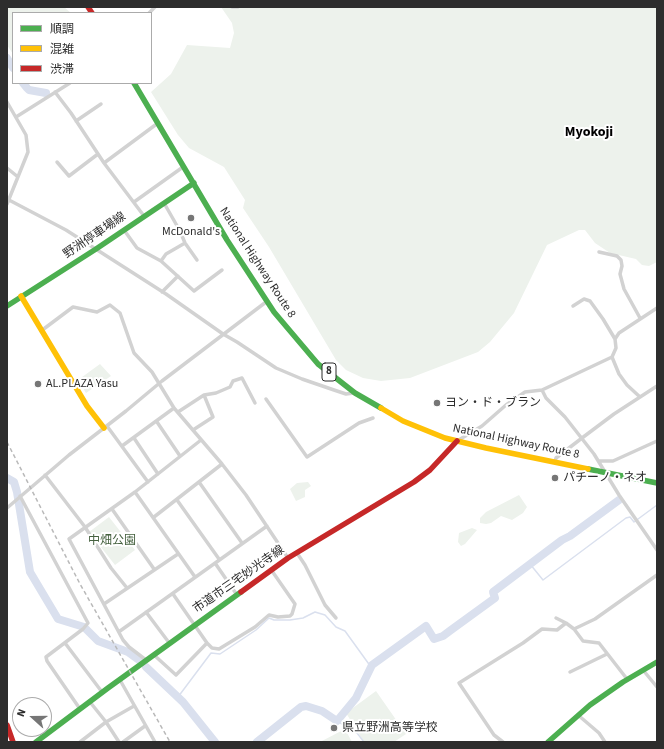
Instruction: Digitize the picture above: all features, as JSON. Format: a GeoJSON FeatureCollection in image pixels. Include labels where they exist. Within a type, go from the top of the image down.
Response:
{"type":"FeatureCollection","features":[{"type":"Feature","properties":{"kind":"main road","name":"National Highway Route 8"},"geometry":{"type":"LineString","coordinates":[[135,84],[266,302],[306,352],[318,364],[355,393],[403,421],[456,441],[657,483]]}},
{"type":"Feature","properties":{"kind":"main road","name":"野洲停車場線"},"geometry":{"type":"LineString","coordinates":[[7,306],[96,249],[194,183]]}},
{"type":"Feature","properties":{"kind":"main road"},"geometry":{"type":"LineString","coordinates":[[21,296],[87,406],[106,427]]}},
{"type":"Feature","properties":{"kind":"main road","name":"市道市三宅妙光寺線"},"geometry":{"type":"LineString","coordinates":[[36,742],[102,692],[288,558],[414,482],[430,470],[456,441]]}},
{"type":"Feature","properties":{"kind":"main road"},"geometry":{"type":"LineString","coordinates":[[548,742],[608,691],[657,662]]}},
{"type":"Feature","properties":{"kind":"main road"},"geometry":{"type":"LineString","coordinates":[[7,724],[13,742]]}},
{"type":"Feature","properties":{"kind":"street"},"geometry":{"type":"LineString","coordinates":[[232,7],[238,7]]}},
{"type":"Feature","properties":{"kind":"street"},"geometry":{"type":"LineString","coordinates":[[16,117],[68,84]]}},
{"type":"Feature","properties":{"kind":"street"},"geometry":{"type":"LineString","coordinates":[[55,92],[104,163],[144,216]]}},
{"type":"Feature","properties":{"kind":"street"},"geometry":{"type":"LineString","coordinates":[[7,102],[26,135],[28,148],[27,157],[8,202],[66,230],[162,292],[223,334],[286,373],[346,394],[355,393]]}},
{"type":"Feature","properties":{"kind":"street"},"geometry":{"type":"LineString","coordinates":[[76,121],[102,104]]}},
{"type":"Feature","properties":{"kind":"street"},"geometry":{"type":"LineString","coordinates":[[104,163],[158,123]]}},
{"type":"Feature","properties":{"kind":"street"},"geometry":{"type":"LineString","coordinates":[[57,162],[69,176],[98,154]]}},
{"type":"Feature","properties":{"kind":"street"},"geometry":{"type":"LineString","coordinates":[[134,202],[184,166]]}},
{"type":"Feature","properties":{"kind":"street"},"geometry":{"type":"LineString","coordinates":[[7,168],[18,177]]}},
{"type":"Feature","properties":{"kind":"street"},"geometry":{"type":"LineString","coordinates":[[164,203],[185,243],[197,260]]}},
{"type":"Feature","properties":{"kind":"street"},"geometry":{"type":"LineString","coordinates":[[124,230],[137,248],[161,261],[194,291],[222,270]]}},
{"type":"Feature","properties":{"kind":"street"},"geometry":{"type":"LineString","coordinates":[[161,261],[166,254],[185,243]]}},
{"type":"Feature","properties":{"kind":"street"},"geometry":{"type":"LineString","coordinates":[[599,252],[617,256],[621,260],[622,266],[620,274],[624,289],[640,318]]}},
{"type":"Feature","properties":{"kind":"street"},"geometry":{"type":"LineString","coordinates":[[162,292],[178,276]]}},
{"type":"Feature","properties":{"kind":"street"},"geometry":{"type":"LineString","coordinates":[[456,441],[482,426],[525,392],[542,390],[612,357],[616,348],[615,339],[590,301],[584,299],[573,306]]}},
{"type":"Feature","properties":{"kind":"street"},"geometry":{"type":"LineString","coordinates":[[7,508],[45,475],[159,384],[266,302]]}},
{"type":"Feature","properties":{"kind":"street"},"geometry":{"type":"LineString","coordinates":[[41,331],[73,307],[97,312],[110,305],[120,313],[134,353],[152,372],[174,408],[222,464],[246,495],[288,558]]}},
{"type":"Feature","properties":{"kind":"street"},"geometry":{"type":"LineString","coordinates":[[615,339],[619,333],[657,308]]}},
{"type":"Feature","properties":{"kind":"street"},"geometry":{"type":"LineString","coordinates":[[612,357],[619,374],[627,385],[640,397]]}},
{"type":"Feature","properties":{"kind":"street"},"geometry":{"type":"LineString","coordinates":[[178,412],[204,396],[230,387],[234,381],[242,378],[254,402]]}},
{"type":"Feature","properties":{"kind":"street"},"geometry":{"type":"LineString","coordinates":[[555,461],[556,458],[614,414],[657,386]]}},
{"type":"Feature","properties":{"kind":"street"},"geometry":{"type":"LineString","coordinates":[[542,390],[546,398],[565,417],[599,460],[604,472],[657,550]]}},
{"type":"Feature","properties":{"kind":"street"},"geometry":{"type":"LineString","coordinates":[[193,430],[212,417],[204,396]]}},
{"type":"Feature","properties":{"kind":"street"},"geometry":{"type":"LineString","coordinates":[[266,399],[307,457],[359,423],[373,418]]}},
{"type":"Feature","properties":{"kind":"street"},"geometry":{"type":"LineString","coordinates":[[122,446],[157,422],[174,408]]}},
{"type":"Feature","properties":{"kind":"street"},"geometry":{"type":"LineString","coordinates":[[157,422],[180,456]]}},
{"type":"Feature","properties":{"kind":"street"},"geometry":{"type":"LineString","coordinates":[[106,427],[148,482]]}},
{"type":"Feature","properties":{"kind":"street"},"geometry":{"type":"LineString","coordinates":[[134,438],[158,474]]}},
{"type":"Feature","properties":{"kind":"street"},"geometry":{"type":"LineString","coordinates":[[146,660],[124,640],[69,539],[135,492],[201,440]]}},
{"type":"Feature","properties":{"kind":"street"},"geometry":{"type":"LineString","coordinates":[[599,460],[613,461],[657,441]]}},
{"type":"Feature","properties":{"kind":"street"},"geometry":{"type":"LineString","coordinates":[[154,517],[222,464]]}},
{"type":"Feature","properties":{"kind":"street"},"geometry":{"type":"LineString","coordinates":[[45,475],[111,568],[127,588]]}},
{"type":"Feature","properties":{"kind":"street"},"geometry":{"type":"LineString","coordinates":[[199,482],[242,543]]}},
{"type":"Feature","properties":{"kind":"street"},"geometry":{"type":"LineString","coordinates":[[135,492],[195,577]]}},
{"type":"Feature","properties":{"kind":"street"},"geometry":{"type":"LineString","coordinates":[[20,496],[88,623],[85,628],[46,657],[47,661],[80,709]]}},
{"type":"Feature","properties":{"kind":"street"},"geometry":{"type":"LineString","coordinates":[[177,500],[219,559]]}},
{"type":"Feature","properties":{"kind":"street"},"geometry":{"type":"LineString","coordinates":[[112,509],[154,569]]}},
{"type":"Feature","properties":{"kind":"street"},"geometry":{"type":"LineString","coordinates":[[120,631],[267,526]]}},
{"type":"Feature","properties":{"kind":"street"},"geometry":{"type":"LineString","coordinates":[[297,553],[305,565],[325,605],[336,618]]}},
{"type":"Feature","properties":{"kind":"street"},"geometry":{"type":"LineString","coordinates":[[104,604],[178,554]]}},
{"type":"Feature","properties":{"kind":"street"},"geometry":{"type":"LineString","coordinates":[[215,563],[237,596]]}},
{"type":"Feature","properties":{"kind":"street"},"geometry":{"type":"LineString","coordinates":[[173,594],[196,625],[207,643],[212,648],[219,650],[255,627],[269,615],[278,617],[290,616],[292,614],[295,604],[272,570]]}},
{"type":"Feature","properties":{"kind":"street"},"geometry":{"type":"LineString","coordinates":[[574,629],[595,619],[657,575]]}},
{"type":"Feature","properties":{"kind":"street"},"geometry":{"type":"LineString","coordinates":[[146,612],[170,644]]}},
{"type":"Feature","properties":{"kind":"street"},"geometry":{"type":"LineString","coordinates":[[556,618],[574,629],[583,641],[599,643],[627,679]]}},
{"type":"Feature","properties":{"kind":"street"},"geometry":{"type":"LineString","coordinates":[[503,742],[494,735],[459,683],[523,643],[542,629],[557,630],[566,623]]}},
{"type":"Feature","properties":{"kind":"street"},"geometry":{"type":"LineString","coordinates":[[65,643],[102,692]]}},
{"type":"Feature","properties":{"kind":"street"},"geometry":{"type":"LineString","coordinates":[[154,655],[176,675],[207,643]]}},
{"type":"Feature","properties":{"kind":"street"},"geometry":{"type":"LineString","coordinates":[[570,672],[607,654]]}},
{"type":"Feature","properties":{"kind":"street"},"geometry":{"type":"LineString","coordinates":[[643,670],[657,686]]}},
{"type":"Feature","properties":{"kind":"street"},"geometry":{"type":"LineString","coordinates":[[120,680],[154,742]]}},
{"type":"Feature","properties":{"kind":"street"},"geometry":{"type":"LineString","coordinates":[[90,702],[106,722],[119,742]]}},
{"type":"Feature","properties":{"kind":"street"},"geometry":{"type":"LineString","coordinates":[[80,742],[106,722],[134,706]]}},
{"type":"Feature","properties":{"kind":"street"},"geometry":{"type":"LineString","coordinates":[[578,715],[599,733],[605,742]]}},
{"type":"Feature","properties":{"kind":"street"},"geometry":{"type":"LineString","coordinates":[[123,742],[145,726]]}},
{"type":"Feature","properties":{"kind":"green space"},"geometry":{"type":"Polygon","coordinates":[[[7,7],[64,7],[70,12],[12,12],[12,52],[7,45],[7,7]]]}},
{"type":"Feature","properties":{"kind":"green space"},"geometry":{"type":"Polygon","coordinates":[[[221,7],[657,7],[657,262],[649,266],[642,265],[636,259],[610,253],[595,243],[585,230],[579,230],[547,245],[514,313],[490,342],[478,352],[410,378],[381,381],[363,378],[346,370],[336,360],[269,247],[243,208],[245,200],[224,167],[189,148],[178,135],[151,92],[171,74],[187,45],[230,48],[234,33],[232,23],[221,7]]]}},
{"type":"Feature","properties":{"kind":"green space"},"geometry":{"type":"Polygon","coordinates":[[[100,364],[111,376],[86,393],[78,380],[100,364]]]}},
{"type":"Feature","properties":{"kind":"green space"},"geometry":{"type":"Polygon","coordinates":[[[308,482],[311,486],[305,490],[305,497],[296,501],[290,489],[297,483],[308,482]]]}},
{"type":"Feature","properties":{"kind":"green space"},"geometry":{"type":"Polygon","coordinates":[[[519,495],[527,507],[523,513],[512,520],[501,516],[491,523],[480,523],[480,518],[486,512],[519,495]]]}},
{"type":"Feature","properties":{"kind":"green space","name":"中畑公園"},"geometry":{"type":"Polygon","coordinates":[[[109,517],[135,550],[115,565],[89,532],[109,517]]]}},
{"type":"Feature","properties":{"kind":"green space"},"geometry":{"type":"Polygon","coordinates":[[[472,528],[477,530],[465,544],[461,546],[458,542],[459,533],[472,528]]]}},
{"type":"Feature","properties":{"kind":"green space"},"geometry":{"type":"Polygon","coordinates":[[[376,691],[406,734],[394,742],[364,742],[346,713],[376,691]]]}},
{"type":"Feature","properties":{"kind":"green space"},"geometry":{"type":"Polygon","coordinates":[[[345,729],[352,742],[320,742],[345,729]]]}},
{"type":"Feature","properties":{"kind":"waterway"},"geometry":{"type":"LineString","coordinates":[[7,58],[12,66]]}},
{"type":"Feature","properties":{"kind":"waterway"},"geometry":{"type":"LineString","coordinates":[[24,84],[29,90],[46,93]]}},
{"type":"Feature","properties":{"kind":"waterway"},"geometry":{"type":"LineString","coordinates":[[7,478],[14,482],[17,492],[30,572],[58,619],[84,627],[98,641],[128,652],[139,660]]}},
{"type":"Feature","properties":{"kind":"waterway"},"geometry":{"type":"LineString","coordinates":[[257,742],[301,707],[306,706],[322,711],[337,721],[356,698],[372,665],[426,626],[434,639],[443,636],[495,598],[493,592],[562,540],[570,536],[619,500]]}},
{"type":"Feature","properties":{"kind":"waterway"},"geometry":{"type":"LineString","coordinates":[[530,564],[543,580],[626,518],[630,517],[634,522],[657,505]]}},
{"type":"Feature","properties":{"kind":"waterway"},"geometry":{"type":"LineString","coordinates":[[178,697],[211,653],[220,654],[256,630],[269,618],[274,620],[290,620],[303,618],[315,612],[325,615],[336,627],[345,631],[371,667]]}},
{"type":"Feature","properties":{"kind":"waterway"},"geometry":{"type":"LineString","coordinates":[[146,667],[183,702],[215,742]]}},
{"type":"Feature","properties":{"kind":"waterway"},"geometry":{"type":"LineString","coordinates":[[337,721],[357,733],[364,742]]}},
{"type":"Feature","properties":{"kind":"railway"},"geometry":{"type":"LineString","coordinates":[[7,442],[80,584],[170,742]]}},
{"type":"Feature","properties":{"kind":"traffic: fast"},"geometry":{"type":"LineString","coordinates":[[135,84],[227,240],[274,312],[318,364],[355,393],[381,408]]}},
{"type":"Feature","properties":{"kind":"traffic: fast"},"geometry":{"type":"LineString","coordinates":[[7,306],[96,249],[194,183]]}},
{"type":"Feature","properties":{"kind":"traffic: fast"},"geometry":{"type":"LineString","coordinates":[[588,469],[657,483]]}},
{"type":"Feature","properties":{"kind":"traffic: fast"},"geometry":{"type":"LineString","coordinates":[[36,742],[241,592]]}},
{"type":"Feature","properties":{"kind":"traffic: fast"},"geometry":{"type":"LineString","coordinates":[[548,742],[590,705],[623,682],[657,662]]}},
{"type":"Feature","properties":{"kind":"traffic: slow"},"geometry":{"type":"LineString","coordinates":[[21,296],[87,406],[104,428]]}},
{"type":"Feature","properties":{"kind":"traffic: slow"},"geometry":{"type":"LineString","coordinates":[[381,408],[403,421],[445,438],[588,469]]}},
{"type":"Feature","properties":{"kind":"traffic: jam"},"geometry":{"type":"LineString","coordinates":[[88,7],[91,12]]}},
{"type":"Feature","properties":{"kind":"traffic: jam"},"geometry":{"type":"LineString","coordinates":[[241,592],[288,558],[414,482],[430,470],[457,441]]}},
{"type":"Feature","properties":{"kind":"traffic: jam"},"geometry":{"type":"LineString","coordinates":[[7,725],[13,742]]}},
{"type":"Feature","properties":{"kind":"place","name":"McDonald's"},"geometry":{"type":"Point","coordinates":[191,218]}},
{"type":"Feature","properties":{"kind":"place","name":"AL.PLAZA Yasu"},"geometry":{"type":"Point","coordinates":[38,384]}},
{"type":"Feature","properties":{"kind":"place","name":"ヨン・ド・ブラン"},"geometry":{"type":"Point","coordinates":[437,403]}},
{"type":"Feature","properties":{"kind":"place","name":"パチーノ・ネオ"},"geometry":{"type":"Point","coordinates":[555,478]}},
{"type":"Feature","properties":{"kind":"place","name":"県立野洲高等学校"},"geometry":{"type":"Point","coordinates":[334,728]}},
{"type":"Feature","properties":{"kind":"district","name":"Myokoji"},"geometry":{"type":"Point","coordinates":[589,133]}}]}
